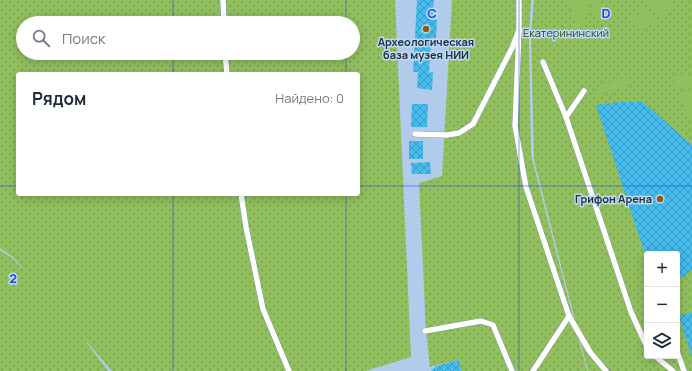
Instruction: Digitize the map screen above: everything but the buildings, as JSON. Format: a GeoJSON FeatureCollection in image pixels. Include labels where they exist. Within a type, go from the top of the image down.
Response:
{"type":"FeatureCollection","features":[{"type":"Feature","properties":{"kind":"lane"},"geometry":{"type":"LineString","coordinates":[[223,0],[224,16]]}},
{"type":"Feature","properties":{"kind":"lane"},"geometry":{"type":"LineString","coordinates":[[519,0],[515,126],[526,187],[569,316],[590,352],[606,371]]}},
{"type":"Feature","properties":{"kind":"lane"},"geometry":{"type":"LineString","coordinates":[[414,134],[447,135],[459,132],[473,124],[512,48],[519,30]]}},
{"type":"Feature","properties":{"kind":"lane"},"geometry":{"type":"LineString","coordinates":[[226,60],[226,72]]}},
{"type":"Feature","properties":{"kind":"lane"},"geometry":{"type":"LineString","coordinates":[[543,62],[566,117],[631,312],[644,340]]}},
{"type":"Feature","properties":{"kind":"lane"},"geometry":{"type":"LineString","coordinates":[[566,117],[584,91]]}},
{"type":"Feature","properties":{"kind":"lane"},"geometry":{"type":"LineString","coordinates":[[241,196],[246,227],[263,309],[289,371]]}},
{"type":"Feature","properties":{"kind":"lane"},"geometry":{"type":"LineString","coordinates":[[533,371],[569,316]]}},
{"type":"Feature","properties":{"kind":"lane"},"geometry":{"type":"LineString","coordinates":[[425,331],[481,321],[494,325],[512,371]]}},
{"type":"Feature","properties":{"kind":"lane"},"geometry":{"type":"LineString","coordinates":[[659,359],[673,371]]}},
{"type":"Feature","properties":{"kind":"lane"},"geometry":{"type":"LineString","coordinates":[[680,359],[684,371]]}},
{"type":"Feature","properties":{"kind":"green space"},"geometry":{"type":"Polygon","coordinates":[[[0,0],[395,0],[411,357],[366,371],[112,371],[82,336],[108,371],[0,371],[0,250],[13,259],[25,271],[14,258],[0,248],[0,0]]]}},
{"type":"Feature","properties":{"kind":"green space"},"geometry":{"type":"Polygon","coordinates":[[[452,0],[531,0],[529,37],[531,155],[587,371],[461,371],[458,360],[430,367],[426,331],[419,183],[442,176],[452,0]]]}},
{"type":"Feature","properties":{"kind":"green space","name":"Екатерининский"},"geometry":{"type":"Polygon","coordinates":[[[534,0],[692,0],[692,371],[588,371],[534,160],[531,37],[534,0]]]}},
{"type":"Feature","properties":{"kind":"green space"},"geometry":{"type":"Polygon","coordinates":[[[568,0],[589,0],[583,32],[587,53],[585,54],[568,0]]]}},
{"type":"Feature","properties":{"kind":"green space"},"geometry":{"type":"Polygon","coordinates":[[[594,0],[598,0],[602,9],[609,10],[609,15],[601,16],[600,18],[590,16],[594,0]]]}},
{"type":"Feature","properties":{"kind":"green space"},"geometry":{"type":"Polygon","coordinates":[[[646,0],[663,0],[672,2],[673,4],[658,18],[644,3],[646,0]]]}},
{"type":"Feature","properties":{"kind":"green space"},"geometry":{"type":"Polygon","coordinates":[[[643,5],[657,19],[647,27],[639,28],[632,25],[629,21],[636,18],[643,5]]]}},
{"type":"Feature","properties":{"kind":"green space"},"geometry":{"type":"Polygon","coordinates":[[[684,74],[692,77],[692,84],[677,89],[673,78],[684,74]]]}},
{"type":"Feature","properties":{"kind":"green space"},"geometry":{"type":"Polygon","coordinates":[[[629,75],[632,83],[597,95],[595,88],[629,75]]]}},
{"type":"Feature","properties":{"kind":"green space"},"geometry":{"type":"Polygon","coordinates":[[[692,90],[692,120],[687,115],[680,94],[692,90]]]}},
{"type":"Feature","properties":{"kind":"place","name":"Археологическая база музея НИИ"},"geometry":{"type":"Point","coordinates":[426,29]}},
{"type":"Feature","properties":{"kind":"place","name":"Грифон Арена"},"geometry":{"type":"Point","coordinates":[660,199]}}]}
